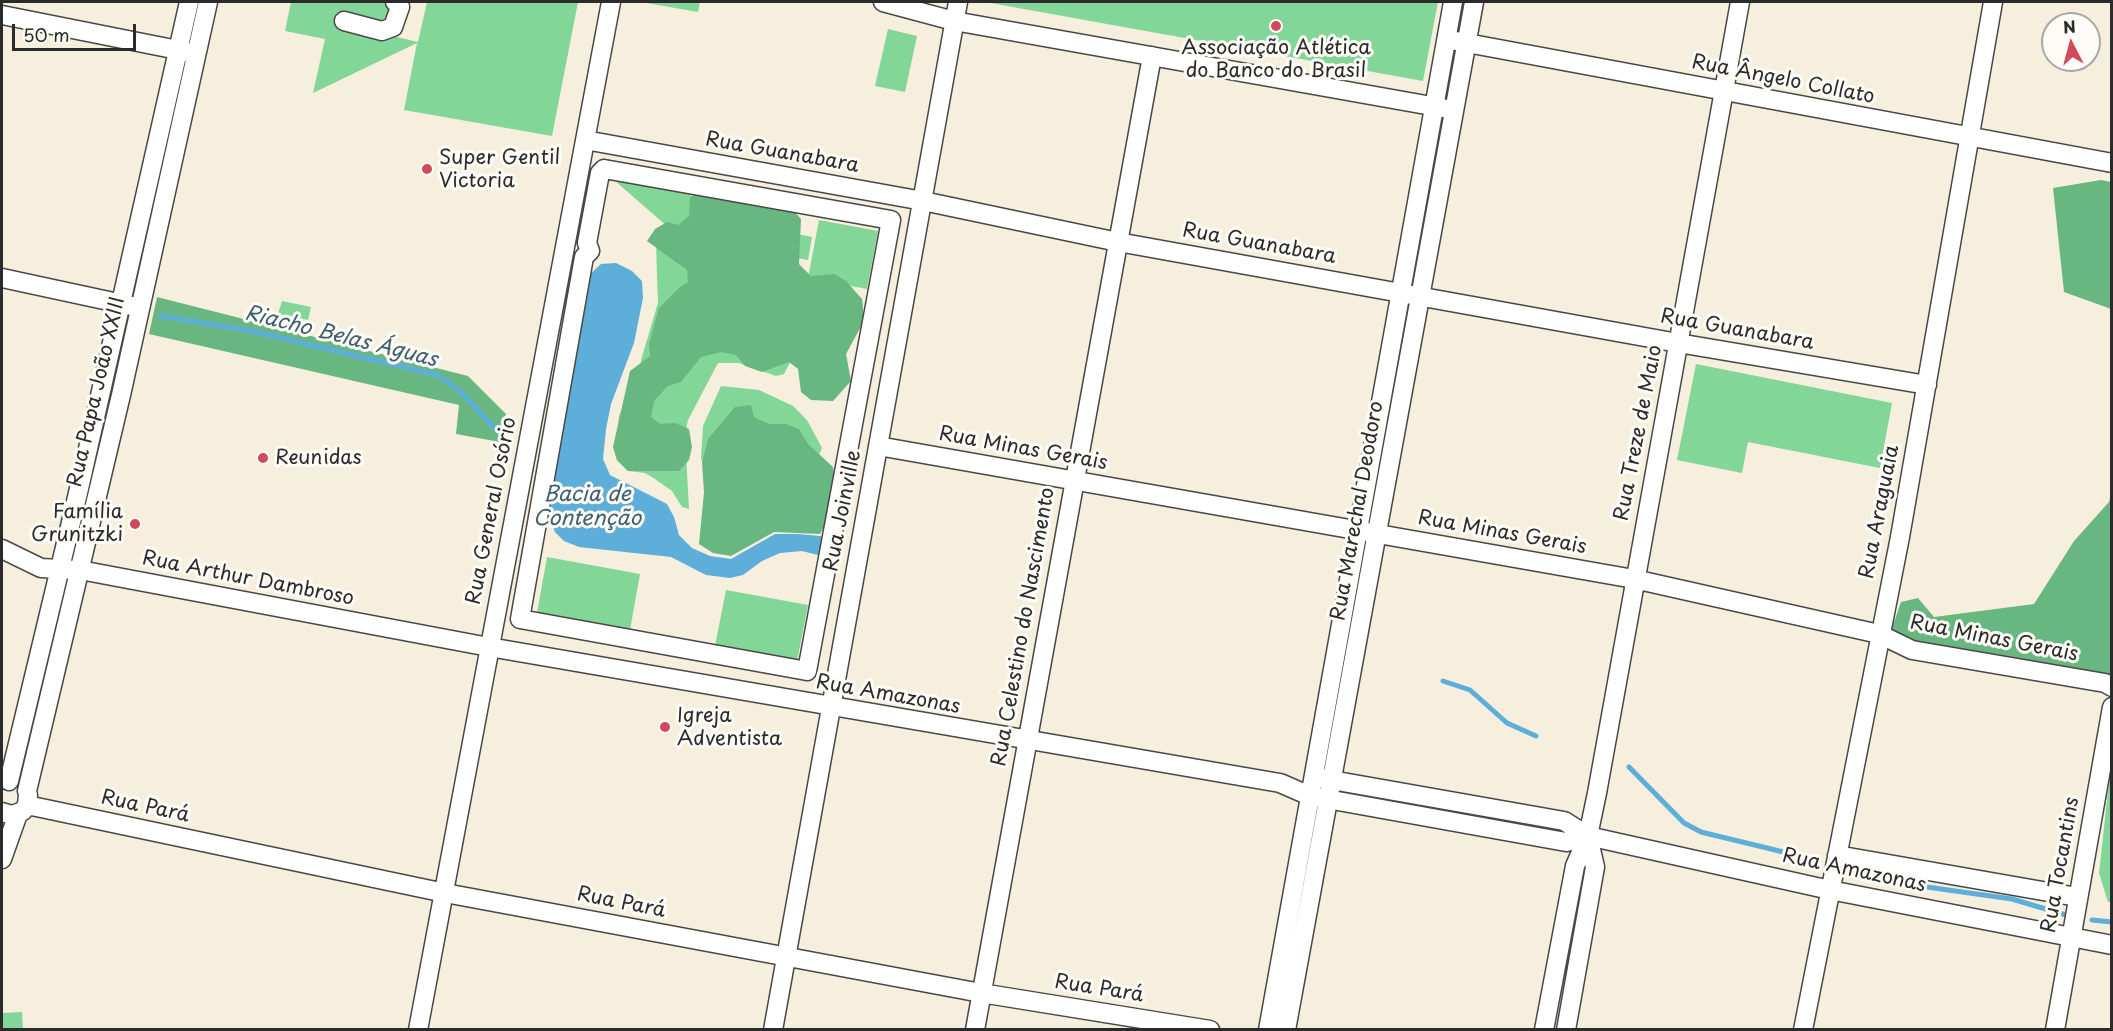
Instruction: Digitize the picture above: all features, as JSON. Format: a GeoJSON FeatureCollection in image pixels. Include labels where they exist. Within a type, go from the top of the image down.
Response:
{"type":"FeatureCollection","features":[{"type":"Feature","properties":{"kind":"street","name":"Rua Papa João XXIII"},"geometry":{"type":"LineString","coordinates":[[4,783],[35,677],[59,570],[121,395],[144,195],[189,2]]}},
{"type":"Feature","properties":{"kind":"street","name":"Rua Papa João XXIII"},"geometry":{"type":"LineString","coordinates":[[2,859],[53,681],[80,570],[87,495],[102,390],[163,200],[208,2]]}},
{"type":"Feature","properties":{"kind":"street"},"geometry":{"type":"LineString","coordinates":[[344,21],[382,31],[393,27],[400,8],[395,2]]}},
{"type":"Feature","properties":{"kind":"street","name":"Rua General Osório"},"geometry":{"type":"LineString","coordinates":[[418,1029],[611,2]]}},
{"type":"Feature","properties":{"kind":"street"},"geometry":{"type":"LineString","coordinates":[[883,2],[954,21],[1454,110]]}},
{"type":"Feature","properties":{"kind":"street","name":"Rua Joinville"},"geometry":{"type":"LineString","coordinates":[[773,1029],[829,707],[924,201],[958,2]]}},
{"type":"Feature","properties":{"kind":"street","name":"Rua Marechal Deodoro"},"geometry":{"type":"LineString","coordinates":[[1268,1029],[1290,956],[1319,798],[1329,691],[1415,201],[1453,2]]}},
{"type":"Feature","properties":{"kind":"street","name":"Rua Marechal Deodoro"},"geometry":{"type":"LineString","coordinates":[[1322,778],[1347,695],[1474,2]]}},
{"type":"Feature","properties":{"kind":"street","name":"Rua Treze de Maio"},"geometry":{"type":"LineString","coordinates":[[1544,1029],[1575,866],[1588,836],[1740,2]]}},
{"type":"Feature","properties":{"kind":"street","name":"Rua Araguaia"},"geometry":{"type":"LineString","coordinates":[[1803,1029],[1927,385],[1993,2]]}},
{"type":"Feature","properties":{"kind":"street"},"geometry":{"type":"LineString","coordinates":[[2,15],[196,54]]}},
{"type":"Feature","properties":{"kind":"street","name":"Rua Ângelo Collato"},"geometry":{"type":"LineString","coordinates":[[1446,40],[2112,163]]}},
{"type":"Feature","properties":{"kind":"street","name":"Rua Celestino do Nascimento"},"geometry":{"type":"LineString","coordinates":[[975,1029],[1152,56]]}},
{"type":"Feature","properties":{"kind":"street"},"geometry":{"type":"LineString","coordinates":[[164,109],[183,112]]}},
{"type":"Feature","properties":{"kind":"street","name":"Rua Guanabara"},"geometry":{"type":"LineString","coordinates":[[585,140],[924,201],[1118,242],[1678,343],[1927,385]]}},
{"type":"Feature","properties":{"kind":"street"},"geometry":{"type":"LineString","coordinates":[[603,169],[891,220],[807,671],[520,619],[584,258],[590,251],[587,243],[600,173],[603,169]]}},
{"type":"Feature","properties":{"kind":"street"},"geometry":{"type":"LineString","coordinates":[[144,195],[163,200]]}},
{"type":"Feature","properties":{"kind":"street"},"geometry":{"type":"LineString","coordinates":[[1415,201],[1437,205]]}},
{"type":"Feature","properties":{"kind":"street"},"geometry":{"type":"LineString","coordinates":[[2,278],[130,306]]}},
{"type":"Feature","properties":{"kind":"street"},"geometry":{"type":"LineString","coordinates":[[1385,371],[1406,374]]}},
{"type":"Feature","properties":{"kind":"street"},"geometry":{"type":"LineString","coordinates":[[102,390],[121,395]]}},
{"type":"Feature","properties":{"kind":"street"},"geometry":{"type":"LineString","coordinates":[[1373,438],[1394,441]]}},
{"type":"Feature","properties":{"kind":"street","name":"Rua Minas Gerais"},"geometry":{"type":"LineString","coordinates":[[878,446],[1634,579],[1879,634],[1912,650],[2105,683],[2112,687]]}},
{"type":"Feature","properties":{"kind":"street","name":"Rua Arthur Dambroso"},"geometry":{"type":"LineString","coordinates":[[2,549],[41,568],[80,570],[489,647]]}},
{"type":"Feature","properties":{"kind":"street"},"geometry":{"type":"LineString","coordinates":[[1341,625],[1359,629]]}},
{"type":"Feature","properties":{"kind":"street","name":"Rua Amazonas"},"geometry":{"type":"LineString","coordinates":[[489,647],[1280,783],[1319,798],[1566,842],[1588,836]]}},
{"type":"Feature","properties":{"kind":"street"},"geometry":{"type":"LineString","coordinates":[[35,677],[53,681]]}},
{"type":"Feature","properties":{"kind":"street"},"geometry":{"type":"LineString","coordinates":[[1329,691],[1347,695]]}},
{"type":"Feature","properties":{"kind":"street","name":"Rua Tocantins"},"geometry":{"type":"LineString","coordinates":[[2055,1029],[2076,897],[2112,708]]}},
{"type":"Feature","properties":{"kind":"street","name":"Rua Amazonas"},"geometry":{"type":"LineString","coordinates":[[1280,783],[1322,778],[1564,821],[1588,836],[1830,890],[2112,945]]}},
{"type":"Feature","properties":{"kind":"street","name":"Rua Pará"},"geometry":{"type":"LineString","coordinates":[[4,783],[22,785],[18,805],[445,893],[981,993],[1210,1029]]}},
{"type":"Feature","properties":{"kind":"street"},"geometry":{"type":"LineString","coordinates":[[1418,816],[1422,796]]}},
{"type":"Feature","properties":{"kind":"street"},"geometry":{"type":"LineString","coordinates":[[1483,827],[1487,808]]}},
{"type":"Feature","properties":{"kind":"street","name":"Rua Treze de Maio"},"geometry":{"type":"LineString","coordinates":[[1566,1029],[1595,867],[1588,836]]}},
{"type":"Feature","properties":{"kind":"street","name":"Rua Amazonas"},"geometry":{"type":"LineString","coordinates":[[1837,855],[2076,897]]}},
{"type":"Feature","properties":{"kind":"street"},"geometry":{"type":"LineString","coordinates":[[1563,929],[1584,933]]}},
{"type":"Feature","properties":{"kind":"street","name":"Rua Marechal Deodoro"},"geometry":{"type":"LineString","coordinates":[[1286,1029],[1290,956]]}},
{"type":"Feature","properties":{"kind":"street"},"geometry":{"type":"LineString","coordinates":[[1550,998],[1571,1002]]}},
{"type":"Feature","properties":{"kind":"green space"},"geometry":{"type":"Polygon","coordinates":[[[291,2],[405,2],[397,37],[418,42],[427,2],[578,2],[552,136],[404,110],[417,43],[313,93],[325,39],[285,31],[291,2]]]}},
{"type":"Feature","properties":{"kind":"green space"},"geometry":{"type":"Polygon","coordinates":[[[641,2],[700,2],[698,12],[641,2]]]}},
{"type":"Feature","properties":{"kind":"green space","name":"Associação Atlética do Banco do Brasil"},"geometry":{"type":"Polygon","coordinates":[[[985,2],[1438,2],[1423,81],[985,2]]]}},
{"type":"Feature","properties":{"kind":"green space"},"geometry":{"type":"Polygon","coordinates":[[[888,29],[917,36],[905,92],[875,86],[888,29]]]}},
{"type":"Feature","properties":{"kind":"green space"},"geometry":{"type":"Polygon","coordinates":[[[607,174],[685,189],[696,202],[756,209],[668,227],[607,174]]]}},
{"type":"Feature","properties":{"kind":"green space"},"geometry":{"type":"Polygon","coordinates":[[[2101,180],[2111,182],[2111,309],[2064,292],[2053,188],[2101,180]]]}},
{"type":"Feature","properties":{"kind":"green space"},"geometry":{"type":"Polygon","coordinates":[[[701,191],[794,211],[801,219],[799,264],[811,276],[834,274],[846,281],[862,299],[864,321],[846,354],[851,381],[833,401],[811,400],[801,392],[798,369],[789,362],[762,372],[745,366],[736,355],[721,352],[701,357],[681,382],[668,386],[654,401],[651,417],[660,424],[675,423],[689,429],[692,447],[689,460],[679,471],[628,471],[617,460],[613,447],[630,371],[650,356],[649,344],[659,308],[688,282],[687,270],[647,241],[655,229],[667,222],[678,225],[689,216],[690,197],[701,191]]]}},
{"type":"Feature","properties":{"kind":"green space"},"geometry":{"type":"Polygon","coordinates":[[[819,220],[878,231],[867,289],[808,278],[819,220]]]}},
{"type":"Feature","properties":{"kind":"green space"},"geometry":{"type":"Polygon","coordinates":[[[792,233],[812,237],[808,260],[787,256],[792,233]]]}},
{"type":"Feature","properties":{"kind":"green space"},"geometry":{"type":"Polygon","coordinates":[[[656,244],[851,290],[862,299],[864,321],[794,355],[784,374],[776,376],[739,363],[718,363],[688,420],[685,435],[689,509],[682,507],[672,491],[655,479],[645,473],[628,471],[617,460],[613,447],[619,416],[641,367],[658,303],[656,244]]]}},
{"type":"Feature","properties":{"kind":"green space"},"geometry":{"type":"Polygon","coordinates":[[[157,297],[468,376],[506,414],[500,442],[456,434],[459,405],[149,334],[157,297]]]}},
{"type":"Feature","properties":{"kind":"green space"},"geometry":{"type":"Polygon","coordinates":[[[282,301],[311,307],[308,320],[278,314],[282,301]]]}},
{"type":"Feature","properties":{"kind":"green space"},"geometry":{"type":"Polygon","coordinates":[[[1696,364],[1892,403],[1880,468],[1748,442],[1742,473],[1677,460],[1696,364]]]}},
{"type":"Feature","properties":{"kind":"green space"},"geometry":{"type":"Polygon","coordinates":[[[721,386],[759,390],[793,406],[807,420],[822,448],[812,471],[706,472],[701,458],[703,426],[721,386]]]}},
{"type":"Feature","properties":{"kind":"green space"},"geometry":{"type":"Polygon","coordinates":[[[751,405],[754,417],[769,424],[786,424],[799,429],[808,444],[833,467],[835,482],[829,518],[820,534],[774,532],[731,556],[713,553],[699,544],[704,492],[702,463],[708,439],[735,407],[751,405]]]}},
{"type":"Feature","properties":{"kind":"green space"},"geometry":{"type":"Polygon","coordinates":[[[2111,495],[2111,679],[1903,640],[1890,634],[1901,602],[1918,598],[1934,617],[2034,604],[2074,541],[2109,502],[2111,495]]]}},
{"type":"Feature","properties":{"kind":"green space"},"geometry":{"type":"Polygon","coordinates":[[[547,557],[640,574],[630,630],[537,613],[547,557]]]}},
{"type":"Feature","properties":{"kind":"green space"},"geometry":{"type":"Polygon","coordinates":[[[726,590],[808,605],[797,661],[715,646],[726,590]]]}},
{"type":"Feature","properties":{"kind":"green space"},"geometry":{"type":"Polygon","coordinates":[[[2111,764],[2112,901],[2108,902],[2099,873],[2111,764]]]}},
{"type":"Feature","properties":{"kind":"green space"},"geometry":{"type":"Polygon","coordinates":[[[22,1012],[23,1029],[2,1029],[2,1013],[22,1012]]]}},
{"type":"Feature","properties":{"kind":"water","name":"Bacia de Contenção"},"geometry":{"type":"Polygon","coordinates":[[[616,263],[632,271],[642,281],[643,298],[634,343],[611,404],[606,429],[603,459],[610,475],[667,504],[674,517],[679,535],[692,548],[710,556],[731,559],[775,534],[799,534],[830,537],[826,557],[802,551],[780,553],[762,561],[743,575],[730,578],[706,575],[671,557],[579,547],[564,541],[555,532],[544,505],[589,275],[601,264],[616,263]]]}},
{"type":"Feature","properties":{"kind":"waterway","name":"Riacho Belas Águas"},"geometry":{"type":"LineString","coordinates":[[161,316],[252,331],[437,375],[459,390],[494,428]]}},
{"type":"Feature","properties":{"kind":"waterway","name":"Riacho Belas Águas"},"geometry":{"type":"LineString","coordinates":[[1443,681],[1470,690],[1507,723],[1536,736]]}},
{"type":"Feature","properties":{"kind":"waterway","name":"Riacho Belas Águas"},"geometry":{"type":"LineString","coordinates":[[1629,767],[1684,823],[1701,832],[1800,856],[1816,863]]}},
{"type":"Feature","properties":{"kind":"waterway","name":"Riacho Belas Águas"},"geometry":{"type":"LineString","coordinates":[[1863,878],[2012,899],[2066,915]]}},
{"type":"Feature","properties":{"kind":"waterway","name":"Riacho Belas Águas"},"geometry":{"type":"LineString","coordinates":[[2092,920],[2112,922]]}},
{"type":"Feature","properties":{"kind":"place","name":"Associação Atlética do Banco do Brasil"},"geometry":{"type":"Point","coordinates":[1276,26]}},
{"type":"Feature","properties":{"kind":"place","name":"Super Gentil Victoria"},"geometry":{"type":"Point","coordinates":[427,169]}},
{"type":"Feature","properties":{"kind":"place","name":"Reunidas"},"geometry":{"type":"Point","coordinates":[263,458]}},
{"type":"Feature","properties":{"kind":"place","name":"Família Grunitzki"},"geometry":{"type":"Point","coordinates":[135,524]}},
{"type":"Feature","properties":{"kind":"place","name":"Igreja Adventista"},"geometry":{"type":"Point","coordinates":[665,727]}}]}
